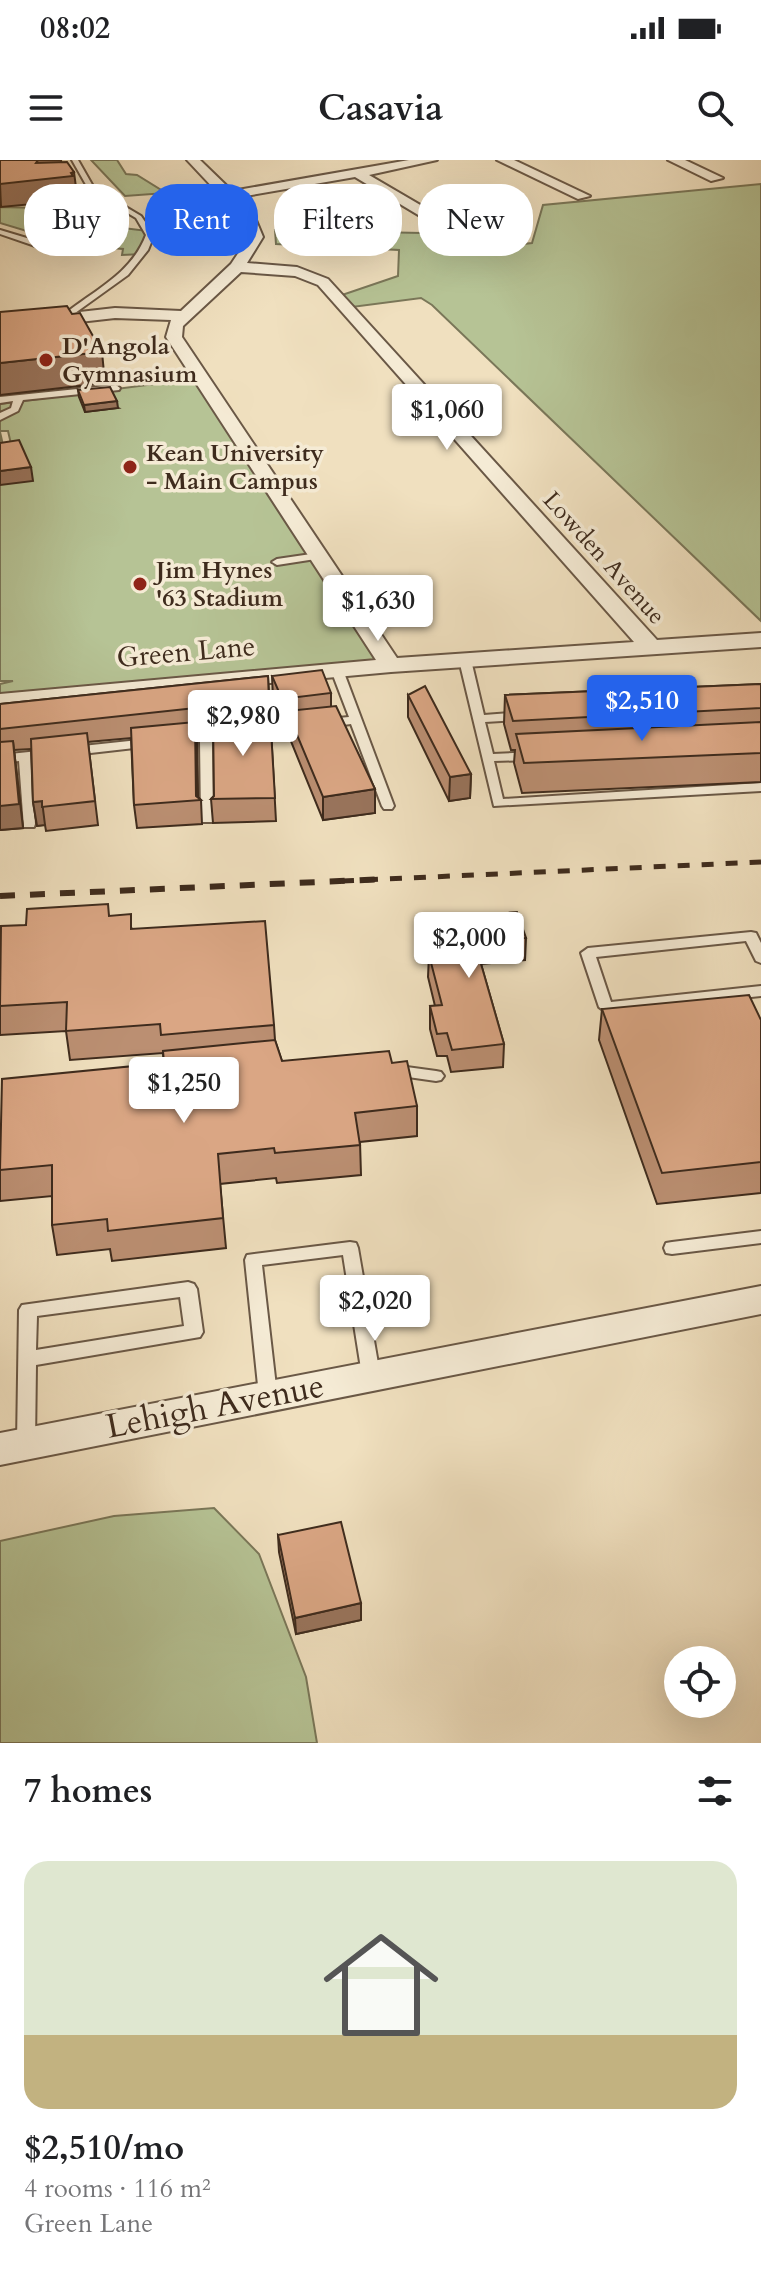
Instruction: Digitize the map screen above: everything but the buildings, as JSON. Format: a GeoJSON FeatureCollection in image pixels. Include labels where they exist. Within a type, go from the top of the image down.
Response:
{"type":"FeatureCollection","features":[{"type":"Feature","properties":{"kind":"street"},"geometry":{"type":"LineString","coordinates":[[193,160],[214,184]]}},
{"type":"Feature","properties":{"kind":"street"},"geometry":{"type":"LineString","coordinates":[[258,191],[431,160]]}},
{"type":"Feature","properties":{"kind":"street"},"geometry":{"type":"LineString","coordinates":[[503,160],[583,196]]}},
{"type":"Feature","properties":{"kind":"street"},"geometry":{"type":"LineString","coordinates":[[674,160],[716,178]]}},
{"type":"Feature","properties":{"kind":"street"},"geometry":{"type":"LineString","coordinates":[[357,173],[418,209]]}},
{"type":"Feature","properties":{"kind":"street"},"geometry":{"type":"LineString","coordinates":[[244,256],[237,267],[175,325],[174,337],[391,665]]}},
{"type":"Feature","properties":{"kind":"street","name":"Lowden Avenue"},"geometry":{"type":"LineString","coordinates":[[237,267],[297,272],[323,282],[651,647]]}},
{"type":"Feature","properties":{"kind":"street"},"geometry":{"type":"LineString","coordinates":[[0,326],[115,313],[184,316]]}},
{"type":"Feature","properties":{"kind":"street","name":"Green Lane"},"geometry":{"type":"LineString","coordinates":[[0,701],[391,665],[761,640]]}},
{"type":"Feature","properties":{"kind":"street","name":"Lehigh Avenue"},"geometry":{"type":"LineString","coordinates":[[13,1446],[717,1306],[761,1300]]}},
{"type":"Feature","properties":{"kind":"lane"},"geometry":{"type":"LineString","coordinates":[[64,319],[111,286],[146,251],[150,235],[139,217],[99,195],[75,160]]}},
{"type":"Feature","properties":{"kind":"lane"},"geometry":{"type":"LineString","coordinates":[[72,180],[86,179]]}},
{"type":"Feature","properties":{"kind":"lane"},"geometry":{"type":"LineString","coordinates":[[0,232],[24,240]]}},
{"type":"Feature","properties":{"kind":"lane"},"geometry":{"type":"LineString","coordinates":[[0,400],[116,388]]}},
{"type":"Feature","properties":{"kind":"lane"},"geometry":{"type":"LineString","coordinates":[[0,417],[15,409],[19,398]]}},
{"type":"Feature","properties":{"kind":"lane"},"geometry":{"type":"LineString","coordinates":[[277,562],[318,556]]}},
{"type":"Feature","properties":{"kind":"lane"},"geometry":{"type":"LineString","coordinates":[[465,660],[498,803],[761,787]]}},
{"type":"Feature","properties":{"kind":"lane"},"geometry":{"type":"LineString","coordinates":[[337,670],[388,806]]}},
{"type":"Feature","properties":{"kind":"lane"},"geometry":{"type":"LineString","coordinates":[[478,719],[541,715]]}},
{"type":"Feature","properties":{"kind":"lane"},"geometry":{"type":"LineString","coordinates":[[0,759],[355,720]]}},
{"type":"Feature","properties":{"kind":"lane"},"geometry":{"type":"LineString","coordinates":[[206,737],[207,819]]}},
{"type":"Feature","properties":{"kind":"lane"},"geometry":{"type":"LineString","coordinates":[[488,758],[549,755]]}},
{"type":"Feature","properties":{"kind":"lane"},"geometry":{"type":"LineString","coordinates":[[25,756],[29,824]]}},
{"type":"Feature","properties":{"kind":"lane"},"geometry":{"type":"LineString","coordinates":[[761,958],[751,936],[588,953],[606,1007],[761,991]]}},
{"type":"Feature","properties":{"kind":"lane"},"geometry":{"type":"LineString","coordinates":[[379,1068],[436,1076]]}},
{"type":"Feature","properties":{"kind":"lane"},"geometry":{"type":"LineString","coordinates":[[672,1248],[761,1237]]}},
{"type":"Feature","properties":{"kind":"lane"},"geometry":{"type":"LineString","coordinates":[[268,1395],[253,1260],[350,1248],[371,1375]]}},
{"type":"Feature","properties":{"kind":"lane"},"geometry":{"type":"LineString","coordinates":[[13,1446],[29,1359],[28,1310],[188,1289],[194,1332],[29,1359]]}},
{"type":"Feature","properties":{"kind":"green space"},"geometry":{"type":"Polygon","coordinates":[[[91,160],[117,160],[126,174],[137,175],[152,184],[145,184],[145,195],[129,196],[129,184],[114,184],[91,160]]]}},
{"type":"Feature","properties":{"kind":"green space"},"geometry":{"type":"Polygon","coordinates":[[[761,184],[761,621],[432,305],[421,298],[352,307],[342,295],[398,276],[402,233],[418,233],[418,256],[533,256],[533,240],[543,205],[761,184]]]}},
{"type":"Feature","properties":{"kind":"green space"},"geometry":{"type":"Polygon","coordinates":[[[0,207],[24,208],[24,230],[0,223],[0,207]]]}},
{"type":"Feature","properties":{"kind":"green space"},"geometry":{"type":"Polygon","coordinates":[[[129,229],[145,231],[143,254],[129,255],[129,229]]]}},
{"type":"Feature","properties":{"kind":"green space"},"geometry":{"type":"Polygon","coordinates":[[[201,378],[391,665],[0,703],[0,684],[13,681],[0,681],[0,432],[3,445],[11,444],[8,431],[0,431],[0,404],[201,378]]]}},
{"type":"Feature","properties":{"kind":"green space"},"geometry":{"type":"Polygon","coordinates":[[[214,1508],[259,1554],[306,1677],[317,1743],[0,1743],[0,1541],[114,1516],[214,1508]]]}},
{"type":"Feature","properties":{"kind":"railway"},"geometry":{"type":"LineString","coordinates":[[342,881],[761,862]]}},
{"type":"Feature","properties":{"kind":"railway"},"geometry":{"type":"LineString","coordinates":[[0,896],[386,879]]}},
{"type":"Feature","properties":{"kind":"place","name":"D'Angola Gymnasium"},"geometry":{"type":"Point","coordinates":[46,360]}},
{"type":"Feature","properties":{"kind":"place","name":"Kean University - Main Campus"},"geometry":{"type":"Point","coordinates":[130,467]}},
{"type":"Feature","properties":{"kind":"place","name":"Jim Hynes '63 Stadium"},"geometry":{"type":"Point","coordinates":[140,584]}}]}
